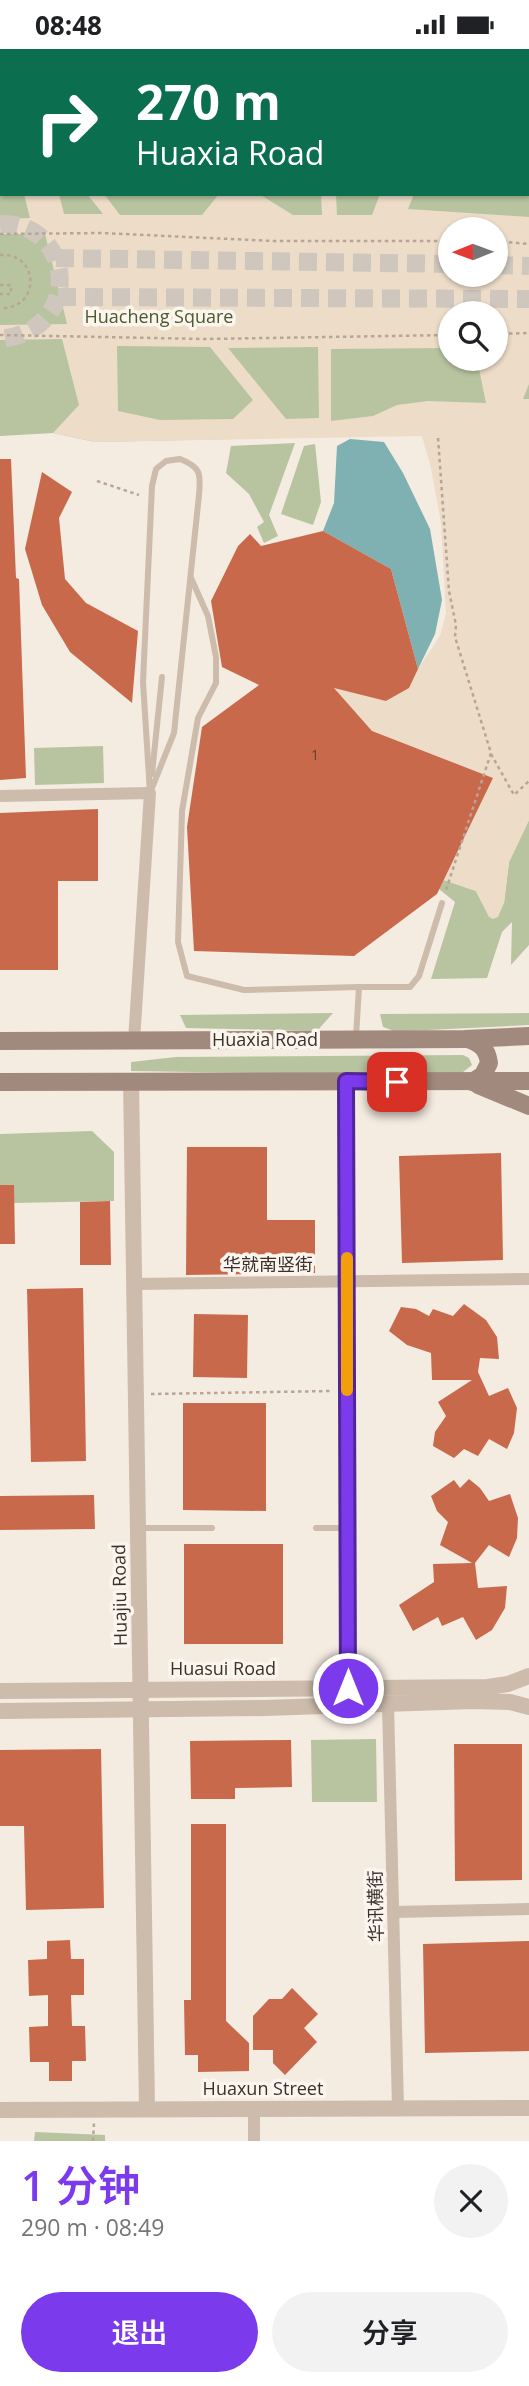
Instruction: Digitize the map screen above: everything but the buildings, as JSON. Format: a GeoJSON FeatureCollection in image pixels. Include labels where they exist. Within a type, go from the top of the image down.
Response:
{"type":"FeatureCollection","features":[{"type":"Feature","properties":{"kind":"main road","name":"Huaxia Road"},"geometry":{"type":"LineString","coordinates":[[0,1041],[465,1039],[529,1036]]}},
{"type":"Feature","properties":{"kind":"main road"},"geometry":{"type":"LineString","coordinates":[[465,1039],[477,1042],[483,1047],[489,1063],[483,1075],[472,1082]]}},
{"type":"Feature","properties":{"kind":"main road"},"geometry":{"type":"LineString","coordinates":[[0,1081],[529,1081]]}},
{"type":"Feature","properties":{"kind":"main road"},"geometry":{"type":"LineString","coordinates":[[472,1082],[529,1106]]}},
{"type":"Feature","properties":{"kind":"street"},"geometry":{"type":"LineString","coordinates":[[0,796],[150,793],[134,1041]]}},
{"type":"Feature","properties":{"kind":"street","name":"Huajiu Road"},"geometry":{"type":"LineString","coordinates":[[131,1081],[147,2109]]}},
{"type":"Feature","properties":{"kind":"street"},"geometry":{"type":"LineString","coordinates":[[346,1081],[348,1688]]}},
{"type":"Feature","properties":{"kind":"street","name":"华就南竖街"},"geometry":{"type":"LineString","coordinates":[[134,1284],[529,1279]]}},
{"type":"Feature","properties":{"kind":"street","name":"Huasui Road"},"geometry":{"type":"LineString","coordinates":[[0,1691],[488,1687],[529,1676]]}},
{"type":"Feature","properties":{"kind":"street"},"geometry":{"type":"LineString","coordinates":[[0,1711],[473,1701],[510,1702],[529,1707]]}},
{"type":"Feature","properties":{"kind":"street","name":"华讯横街"},"geometry":{"type":"LineString","coordinates":[[388,1704],[398,2108]]}},
{"type":"Feature","properties":{"kind":"street"},"geometry":{"type":"LineString","coordinates":[[393,1912],[529,1909]]}},
{"type":"Feature","properties":{"kind":"street","name":"Huaxun Street"},"geometry":{"type":"LineString","coordinates":[[0,2111],[528,2107]]}},
{"type":"Feature","properties":{"kind":"street"},"geometry":{"type":"LineString","coordinates":[[254,2109],[254,2141]]}},
{"type":"Feature","properties":{"kind":"lane"},"geometry":{"type":"LineString","coordinates":[[180,460],[193,464],[199,473],[199,495],[174,733],[150,793],[143,682],[152,486],[156,469],[166,461],[180,460]]}},
{"type":"Feature","properties":{"kind":"lane"},"geometry":{"type":"LineString","coordinates":[[191,577],[208,616],[216,657],[216,683],[198,719],[182,811],[177,942],[187,976],[244,990],[410,987],[419,976],[442,903]]}},
{"type":"Feature","properties":{"kind":"lane"},"geometry":{"type":"LineString","coordinates":[[150,793],[162,677]]}},
{"type":"Feature","properties":{"kind":"lane"},"geometry":{"type":"LineString","coordinates":[[356,1039],[359,987]]}},
{"type":"Feature","properties":{"kind":"lane"},"geometry":{"type":"LineString","coordinates":[[138,1528],[212,1528]]}},
{"type":"Feature","properties":{"kind":"lane"},"geometry":{"type":"LineString","coordinates":[[316,1528],[347,1528]]}},
{"type":"Feature","properties":{"kind":"path"},"geometry":{"type":"LineString","coordinates":[[0,234],[102,233],[273,241],[438,241]]}},
{"type":"Feature","properties":{"kind":"path"},"geometry":{"type":"LineString","coordinates":[[508,242],[529,244]]}},
{"type":"Feature","properties":{"kind":"path"},"geometry":{"type":"LineString","coordinates":[[0,255],[21,261],[30,274],[31,282],[30,290],[22,301],[11,308],[0,308]]}},
{"type":"Feature","properties":{"kind":"path"},"geometry":{"type":"LineString","coordinates":[[0,285],[11,285],[11,294],[0,294]]}},
{"type":"Feature","properties":{"kind":"path"},"geometry":{"type":"LineString","coordinates":[[508,334],[529,333]]}},
{"type":"Feature","properties":{"kind":"path"},"geometry":{"type":"LineString","coordinates":[[0,335],[205,339],[438,335]]}},
{"type":"Feature","properties":{"kind":"path"},"geometry":{"type":"LineString","coordinates":[[438,438],[455,637],[491,753],[442,903]]}},
{"type":"Feature","properties":{"kind":"path"},"geometry":{"type":"LineString","coordinates":[[97,481],[139,495]]}},
{"type":"Feature","properties":{"kind":"path"},"geometry":{"type":"LineString","coordinates":[[488,746],[514,795],[529,782]]}},
{"type":"Feature","properties":{"kind":"path"},"geometry":{"type":"LineString","coordinates":[[151,1394],[337,1391]]}},
{"type":"Feature","properties":{"kind":"path"},"geometry":{"type":"LineString","coordinates":[[93,2141],[94,2122]]}},
{"type":"Feature","properties":{"kind":"green space","name":"Huacheng Square"},"geometry":{"type":"Polygon","coordinates":[[[0,196],[529,196],[529,761],[513,449],[418,435],[95,442],[53,433],[0,436],[0,196]]]}},
{"type":"Feature","properties":{"kind":"green space"},"geometry":{"type":"Polygon","coordinates":[[[295,443],[269,515],[278,536],[264,543],[257,527],[264,522],[249,494],[226,473],[231,446],[295,443]]]}},
{"type":"Feature","properties":{"kind":"green space"},"geometry":{"type":"Polygon","coordinates":[[[315,444],[321,502],[313,525],[281,514],[304,446],[315,444]]]}},
{"type":"Feature","properties":{"kind":"green space"},"geometry":{"type":"Polygon","coordinates":[[[103,746],[104,783],[35,785],[34,748],[103,746]]]}},
{"type":"Feature","properties":{"kind":"green space"},"geometry":{"type":"Polygon","coordinates":[[[529,820],[529,945],[511,965],[512,922],[502,932],[487,978],[431,979],[455,902],[439,889],[444,880],[476,891],[489,916],[504,903],[509,862],[529,820]]]}},
{"type":"Feature","properties":{"kind":"green space"},"geometry":{"type":"Polygon","coordinates":[[[333,1013],[317,1031],[186,1028],[180,1015],[333,1013]]]}},
{"type":"Feature","properties":{"kind":"green space"},"geometry":{"type":"Polygon","coordinates":[[[529,1013],[529,1025],[394,1031],[383,1027],[380,1014],[529,1013]]]}},
{"type":"Feature","properties":{"kind":"green space"},"geometry":{"type":"Polygon","coordinates":[[[463,1055],[469,1058],[472,1065],[458,1076],[131,1071],[131,1062],[176,1057],[463,1055]]]}},
{"type":"Feature","properties":{"kind":"green space"},"geometry":{"type":"Polygon","coordinates":[[[92,1131],[114,1152],[114,1201],[14,1203],[0,1185],[0,1134],[92,1131]]]}},
{"type":"Feature","properties":{"kind":"green space"},"geometry":{"type":"Polygon","coordinates":[[[376,1739],[377,1802],[312,1802],[311,1740],[376,1739]]]}},
{"type":"Feature","properties":{"kind":"green space"},"geometry":{"type":"Polygon","coordinates":[[[35,2132],[105,2135],[105,2141],[34,2141],[35,2132]]]}},
{"type":"Feature","properties":{"kind":"shaded area","name":"Huacheng Square"},"geometry":{"type":"Polygon","coordinates":[[[24,196],[60,196],[64,214],[103,214],[89,196],[106,196],[120,215],[202,215],[217,196],[262,196],[293,215],[322,215],[321,196],[336,196],[337,215],[372,215],[379,196],[413,196],[408,209],[529,217],[529,384],[523,399],[529,399],[529,820],[509,862],[504,903],[498,917],[489,917],[476,891],[444,880],[493,778],[372,731],[334,688],[387,701],[409,688],[440,636],[446,613],[441,523],[422,436],[95,442],[53,433],[79,405],[62,339],[0,340],[0,325],[67,324],[45,234],[0,234],[0,219],[30,218],[24,196]],[[438,301],[438,348],[331,349],[331,421],[373,416],[397,405],[428,401],[486,403],[479,371],[508,371],[508,301],[438,301]],[[117,346],[118,411],[160,420],[233,419],[253,400],[210,347],[117,346]],[[318,347],[228,348],[286,419],[319,418],[318,347]]]}},
{"type":"Feature","properties":{"kind":"water"},"geometry":{"type":"Polygon","coordinates":[[[350,439],[384,442],[403,473],[430,529],[442,600],[435,634],[418,669],[391,569],[323,531],[334,503],[337,446],[350,439]]]}},
{"type":"Feature","properties":{"kind":"tunnel"},"geometry":{"type":"LineString","coordinates":[[0,224],[24,227],[43,239],[55,257],[60,277],[57,298],[47,317],[28,332],[0,339]]}},
{"type":"Feature","properties":{"kind":"tunnel"},"geometry":{"type":"LineString","coordinates":[[56,258],[438,264]]}},
{"type":"Feature","properties":{"kind":"tunnel"},"geometry":{"type":"LineString","coordinates":[[508,265],[529,266]]}},
{"type":"Feature","properties":{"kind":"tunnel"},"geometry":{"type":"LineString","coordinates":[[58,297],[529,299]]}},
{"type":"Feature","properties":{"kind":"slow traffic"},"geometry":{"type":"LineString","coordinates":[[347,1258],[347,1390]]}},
{"type":"Feature","properties":{"kind":"route"},"geometry":{"type":"LineString","coordinates":[[348,1688],[346,1081],[397,1082]]}}]}
